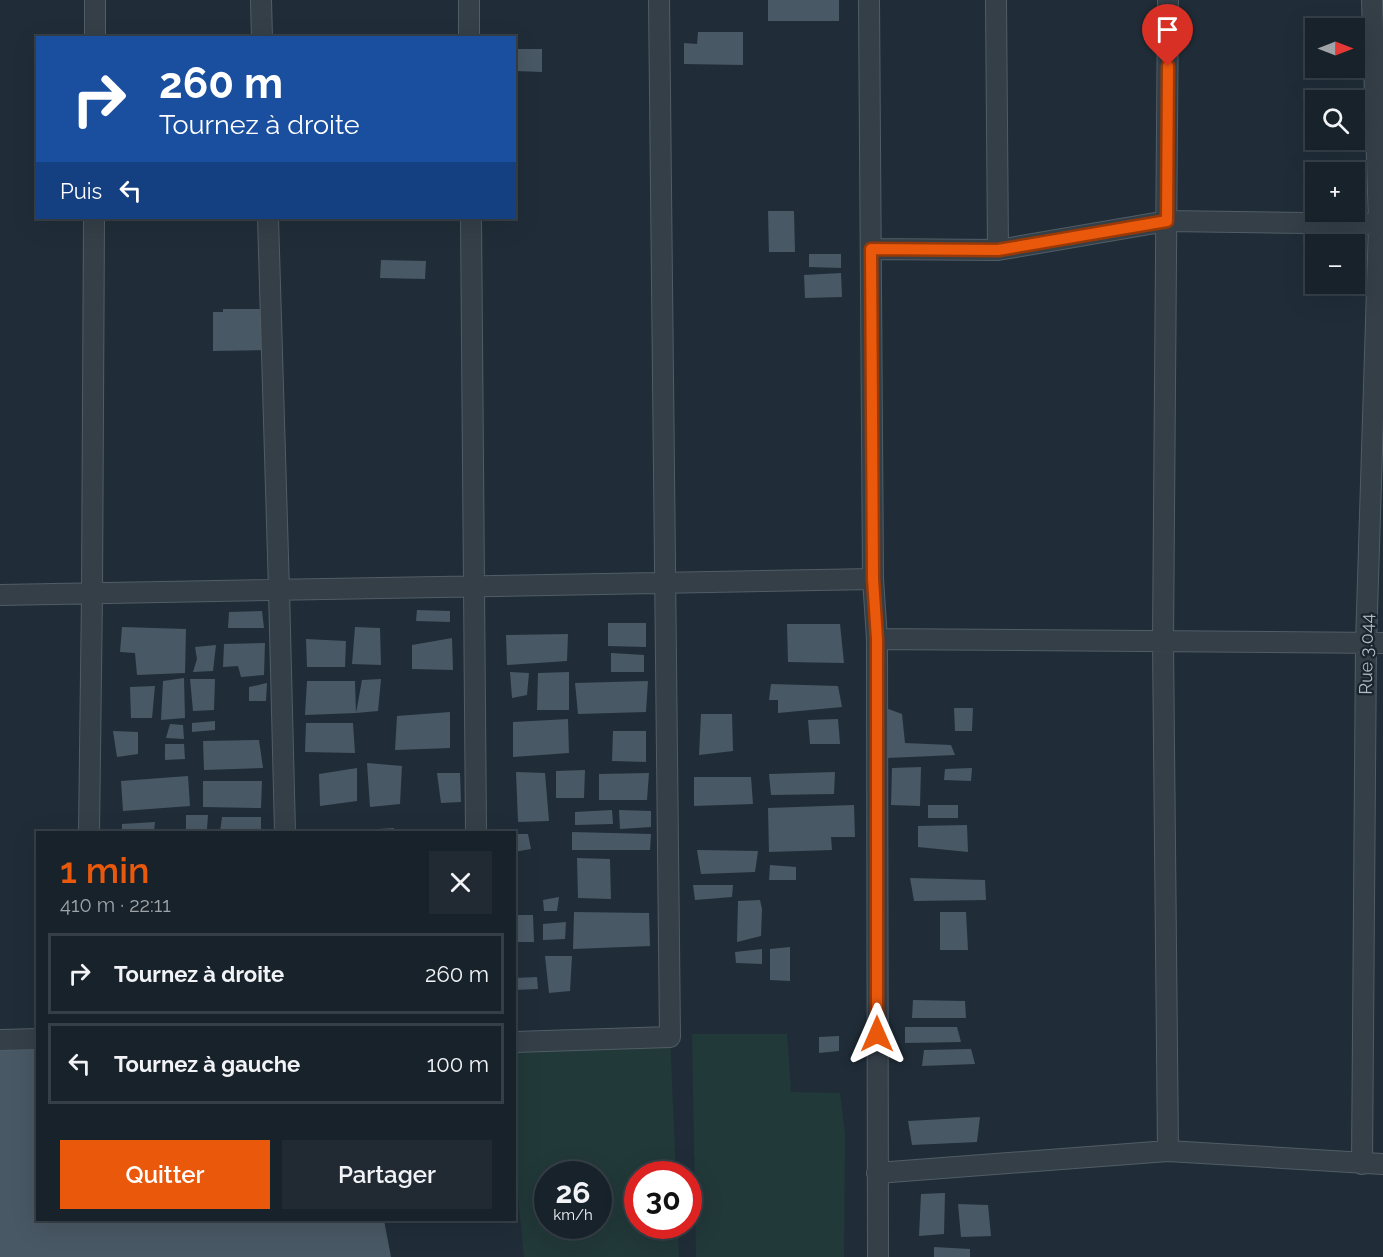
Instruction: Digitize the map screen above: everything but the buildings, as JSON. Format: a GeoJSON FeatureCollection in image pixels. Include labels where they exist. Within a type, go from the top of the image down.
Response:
{"type":"FeatureCollection","features":[{"type":"Feature","properties":{"kind":"street"},"geometry":{"type":"LineString","coordinates":[[95,0],[95,36]]}},
{"type":"Feature","properties":{"kind":"street"},"geometry":{"type":"LineString","coordinates":[[261,0],[262,36]]}},
{"type":"Feature","properties":{"kind":"street"},"geometry":{"type":"LineString","coordinates":[[469,0],[469,36]]}},
{"type":"Feature","properties":{"kind":"street"},"geometry":{"type":"LineString","coordinates":[[516,1042],[670,1037],[659,0]]}},
{"type":"Feature","properties":{"kind":"street"},"geometry":{"type":"LineString","coordinates":[[869,0],[873,579],[877,639],[878,1257]]}},
{"type":"Feature","properties":{"kind":"street"},"geometry":{"type":"LineString","coordinates":[[996,0],[998,250]]}},
{"type":"Feature","properties":{"kind":"street"},"geometry":{"type":"LineString","coordinates":[[1168,0],[1163,642],[1168,1151]]}},
{"type":"Feature","properties":{"kind":"street","name":"Rue 3.044"},"geometry":{"type":"LineString","coordinates":[[1362,1164],[1381,224],[1372,0]]}},
{"type":"Feature","properties":{"kind":"street"},"geometry":{"type":"LineString","coordinates":[[89,831],[94,219]]}},
{"type":"Feature","properties":{"kind":"street"},"geometry":{"type":"LineString","coordinates":[[268,219],[285,831]]}},
{"type":"Feature","properties":{"kind":"street"},"geometry":{"type":"LineString","coordinates":[[471,219],[476,831]]}},
{"type":"Feature","properties":{"kind":"street"},"geometry":{"type":"LineString","coordinates":[[871,249],[998,250],[1167,221],[1381,224]]}},
{"type":"Feature","properties":{"kind":"street"},"geometry":{"type":"LineString","coordinates":[[0,595],[873,579]]}},
{"type":"Feature","properties":{"kind":"street"},"geometry":{"type":"LineString","coordinates":[[877,639],[1374,644]]}},
{"type":"Feature","properties":{"kind":"street"},"geometry":{"type":"LineString","coordinates":[[0,1040],[36,1038]]}},
{"type":"Feature","properties":{"kind":"street"},"geometry":{"type":"LineString","coordinates":[[877,1173],[1168,1151],[1383,1164]]}},
{"type":"Feature","properties":{"kind":"green space"},"geometry":{"type":"Polygon","coordinates":[[[692,1034],[787,1034],[791,1092],[840,1093],[845,1134],[844,1257],[696,1257],[696,1239],[702,1239],[702,1161],[694,1161],[692,1034]]]}},
{"type":"Feature","properties":{"kind":"green space"},"geometry":{"type":"Polygon","coordinates":[[[670,1037],[675,1161],[624,1161],[624,1239],[678,1239],[679,1257],[524,1257],[516,1177],[516,1049],[670,1037]]]}},
{"type":"Feature","properties":{"kind":"route"},"geometry":{"type":"LineString","coordinates":[[877,1034],[877,639],[873,579],[871,249],[998,250],[1167,221],[1168,66]]}}]}
